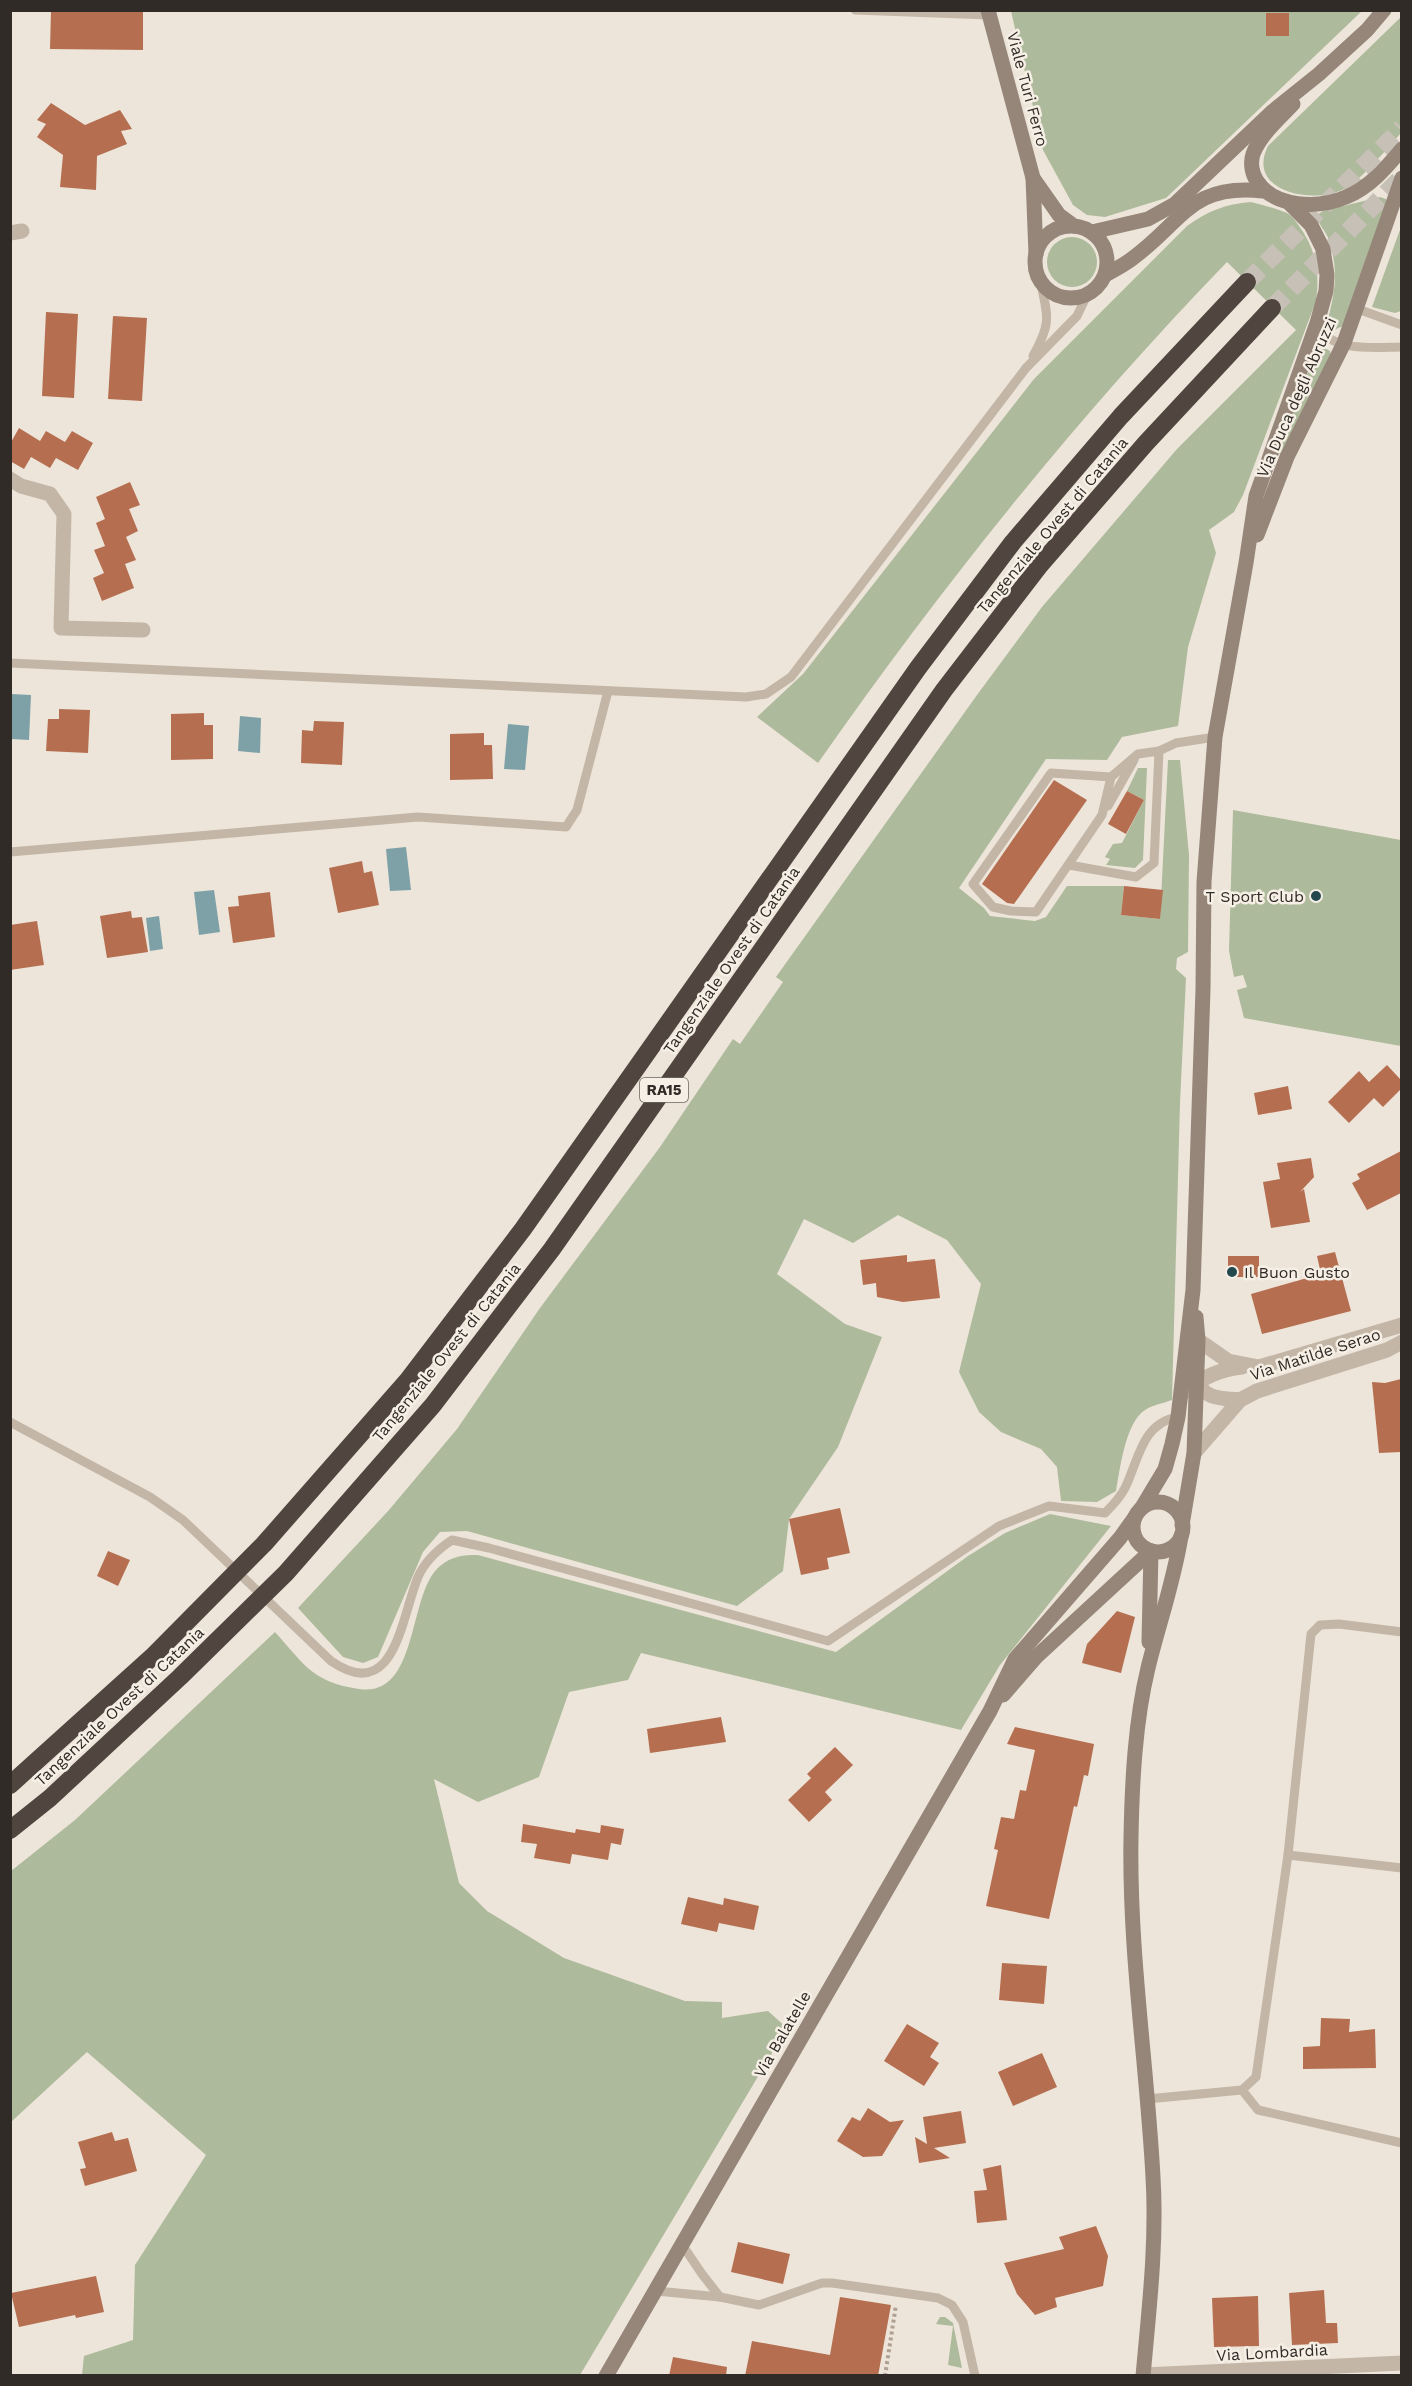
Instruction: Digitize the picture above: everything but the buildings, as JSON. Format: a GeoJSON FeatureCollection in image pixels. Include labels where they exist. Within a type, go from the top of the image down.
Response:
{"type":"FeatureCollection","features":[{"type":"Feature","properties":{"kind":"highway","name":"Tangenziale Ovest di Catania"},"geometry":{"type":"LineString","coordinates":[[10,1785],[152,1657],[264,1544],[408,1380],[524,1229],[918,668],[1012,542],[1121,416],[1247,282]]}},
{"type":"Feature","properties":{"kind":"highway","name":"Tangenziale Ovest di Catania"},"geometry":{"type":"LineString","coordinates":[[10,1830],[50,1798],[180,1677],[286,1573],[433,1405],[552,1249],[951,681],[1040,566],[1146,443],[1272,308]]}},
{"type":"Feature","properties":{"kind":"main road"},"geometry":{"type":"LineString","coordinates":[[1367,30],[1384,10]]}},
{"type":"Feature","properties":{"kind":"main road"},"geometry":{"type":"LineString","coordinates":[[1033,177],[1059,215],[1074,226],[1092,232],[1148,219],[1175,204],[1273,111],[1319,74],[1367,30],[1395,10]]}},
{"type":"Feature","properties":{"kind":"main road","name":"Viale Turi Ferro"},"geometry":{"type":"LineString","coordinates":[[988,13],[1033,177]]}},
{"type":"Feature","properties":{"kind":"main road"},"geometry":{"type":"LineString","coordinates":[[1263,191],[1254,176],[1253,155],[1271,129],[1319,74]]}},
{"type":"Feature","properties":{"kind":"main road"},"geometry":{"type":"LineString","coordinates":[[1105,275],[1133,258],[1185,210],[1208,196],[1230,190],[1263,191],[1288,202],[1323,204],[1355,193],[1384,169],[1401,149]]}},
{"type":"Feature","properties":{"kind":"main road"},"geometry":{"type":"LineString","coordinates":[[1033,177],[1035,265],[1040,280],[1050,292],[1060,297],[1077,298],[1087,295],[1100,285],[1108,265],[1106,249],[1092,232]]}},
{"type":"Feature","properties":{"kind":"main road","name":"Via Duca degli Abruzzi"},"geometry":{"type":"LineString","coordinates":[[1246,563],[1287,457],[1344,343],[1401,178]]}},
{"type":"Feature","properties":{"kind":"main road"},"geometry":{"type":"LineString","coordinates":[[990,1710],[1015,1659],[1120,1538],[1138,1513],[1165,1468],[1178,1418],[1193,1290],[1203,989],[1204,882],[1215,737],[1256,496],[1317,323],[1327,283],[1327,262],[1323,249],[1311,225],[1288,202]]}},
{"type":"Feature","properties":{"kind":"main road"},"geometry":{"type":"LineString","coordinates":[[1036,254],[1039,244],[1050,232],[1064,226],[1074,226]]}},
{"type":"Feature","properties":{"kind":"main road"},"geometry":{"type":"LineString","coordinates":[[1144,2375],[1155,2223],[1131,1898],[1131,1837],[1138,1730],[1148,1669],[1176,1566],[1194,1453],[1198,1340],[1193,1290]]}},
{"type":"Feature","properties":{"kind":"main road"},"geometry":{"type":"LineString","coordinates":[[1155,1502],[1166,1504],[1179,1515],[1181,1530],[1170,1548],[1158,1552],[1145,1548],[1135,1538],[1133,1531],[1138,1513],[1155,1502]]}},
{"type":"Feature","properties":{"kind":"main road"},"geometry":{"type":"LineString","coordinates":[[990,1710],[1036,1657],[1151,1551]]}},
{"type":"Feature","properties":{"kind":"main road"},"geometry":{"type":"LineString","coordinates":[[1148,1669],[1151,1551]]}},
{"type":"Feature","properties":{"kind":"main road"},"geometry":{"type":"LineString","coordinates":[[1119,1581],[1134,1581],[1151,1594]]}},
{"type":"Feature","properties":{"kind":"main road","name":"Via Balatelle"},"geometry":{"type":"LineString","coordinates":[[606,2376],[656,2291],[681,2242],[990,1710]]}},
{"type":"Feature","properties":{"kind":"street"},"geometry":{"type":"LineString","coordinates":[[10,479],[21,486],[50,494],[64,514],[61,628],[143,630]]}},
{"type":"Feature","properties":{"kind":"street","name":"Via Matilde Serao"},"geometry":{"type":"LineString","coordinates":[[1198,1340],[1228,1361],[1259,1367],[1401,1325]]}},
{"type":"Feature","properties":{"kind":"street","name":"Via Matilde Serao"},"geometry":{"type":"LineString","coordinates":[[1194,1453],[1240,1400],[1257,1391],[1387,1350],[1401,1342]]}},
{"type":"Feature","properties":{"kind":"street"},"geometry":{"type":"LineString","coordinates":[[1184,1366],[1203,1392],[1212,1397],[1240,1400]]}},
{"type":"Feature","properties":{"kind":"street"},"geometry":{"type":"LineString","coordinates":[[1179,1401],[1196,1383],[1218,1373],[1248,1366]]}},
{"type":"Feature","properties":{"kind":"street","name":"Via Lombardia"},"geometry":{"type":"LineString","coordinates":[[1144,2375],[1401,2363]]}},
{"type":"Feature","properties":{"kind":"lane"},"geometry":{"type":"LineString","coordinates":[[855,10],[988,13]]}},
{"type":"Feature","properties":{"kind":"lane"},"geometry":{"type":"LineString","coordinates":[[1026,368],[1047,330],[1048,320],[1040,280]]}},
{"type":"Feature","properties":{"kind":"lane"},"geometry":{"type":"LineString","coordinates":[[10,663],[746,697],[766,694],[791,677],[1026,368],[1077,316],[1087,295]]}},
{"type":"Feature","properties":{"kind":"lane"},"geometry":{"type":"LineString","coordinates":[[1355,308],[1401,325]]}},
{"type":"Feature","properties":{"kind":"lane"},"geometry":{"type":"LineString","coordinates":[[1317,323],[1321,333],[1327,338],[1357,347],[1401,347]]}},
{"type":"Feature","properties":{"kind":"lane"},"geometry":{"type":"LineString","coordinates":[[10,852],[418,817],[566,827],[577,810],[608,691]]}},
{"type":"Feature","properties":{"kind":"lane"},"geometry":{"type":"LineString","coordinates":[[1102,815],[1111,777],[1138,754],[1159,751],[1176,743],[1215,737]]}},
{"type":"Feature","properties":{"kind":"lane"},"geometry":{"type":"LineString","coordinates":[[1069,865],[1136,878],[1154,863],[1159,751]]}},
{"type":"Feature","properties":{"kind":"lane"},"geometry":{"type":"LineString","coordinates":[[1111,777],[1051,773],[973,884],[993,907],[1011,911],[1036,912],[1102,815],[1138,754]]}},
{"type":"Feature","properties":{"kind":"lane"},"geometry":{"type":"LineString","coordinates":[[10,1422],[150,1497],[183,1520],[331,1661],[345,1671],[370,1674],[383,1665],[393,1649],[419,1576],[429,1559],[452,1540],[489,1548],[828,1641],[999,1526],[1049,1506],[1105,1513],[1125,1490],[1148,1434],[1165,1420],[1178,1418]]}},
{"type":"Feature","properties":{"kind":"lane"},"geometry":{"type":"LineString","coordinates":[[1147,2099],[1242,2090],[1256,2078],[1288,1855],[1311,1634],[1320,1625],[1339,1624],[1401,1632]]}},
{"type":"Feature","properties":{"kind":"lane"},"geometry":{"type":"LineString","coordinates":[[1288,1855],[1401,1868]]}},
{"type":"Feature","properties":{"kind":"lane"},"geometry":{"type":"LineString","coordinates":[[1242,2090],[1258,2110],[1401,2144]]}},
{"type":"Feature","properties":{"kind":"lane"},"geometry":{"type":"LineString","coordinates":[[681,2242],[720,2297]]}},
{"type":"Feature","properties":{"kind":"lane"},"geometry":{"type":"LineString","coordinates":[[656,2291],[720,2297],[759,2305],[822,2283],[832,2283],[938,2298],[952,2305],[963,2322],[975,2376]]}},
{"type":"Feature","properties":{"kind":"path"},"geometry":{"type":"LineString","coordinates":[[885,2376],[896,2304]]}},
{"type":"Feature","properties":{"kind":"green space"},"geometry":{"type":"Polygon","coordinates":[[[1011,11],[1362,11],[1166,198],[1105,217],[1087,215],[1073,205],[1043,150],[1011,11]]]}},
{"type":"Feature","properties":{"kind":"green space"},"geometry":{"type":"Polygon","coordinates":[[[1401,17],[1401,133],[1366,171],[1344,189],[1331,194],[1301,195],[1286,191],[1274,184],[1266,174],[1263,162],[1268,146],[1401,17]]]}},
{"type":"Feature","properties":{"kind":"green space"},"geometry":{"type":"Polygon","coordinates":[[[1380,197],[1386,199],[1386,202],[1343,326],[1334,330],[1327,323],[1334,292],[1334,262],[1329,240],[1317,215],[1323,211],[1380,197]]]}},
{"type":"Feature","properties":{"kind":"green space"},"geometry":{"type":"Polygon","coordinates":[[[1251,202],[1287,213],[1305,235],[1313,252],[1317,271],[1316,301],[1243,495],[1234,512],[1209,530],[1216,553],[1188,647],[1178,726],[1122,737],[1107,760],[1046,759],[959,888],[984,908],[990,916],[1035,921],[1046,917],[1067,886],[1124,886],[1121,915],[1160,919],[1168,760],[1180,760],[1189,855],[1188,952],[1177,958],[1176,969],[1186,978],[1180,1103],[1172,1400],[1155,1405],[1138,1416],[1124,1448],[1116,1491],[1097,1502],[1061,1501],[1057,1467],[1041,1449],[1001,1432],[979,1412],[959,1372],[981,1284],[947,1240],[898,1215],[853,1243],[804,1219],[777,1274],[845,1324],[882,1337],[838,1447],[789,1519],[783,1571],[737,1606],[467,1531],[440,1532],[423,1552],[378,1657],[363,1663],[343,1657],[298,1608],[389,1510],[457,1429],[540,1308],[660,1147],[733,1039],[740,1044],[783,982],[776,977],[1042,607],[1177,449],[1296,330],[1227,262],[1117,381],[1013,504],[913,632],[818,763],[757,717],[803,674],[1034,379],[1187,226],[1217,209],[1251,202]]]}},
{"type":"Feature","properties":{"kind":"green space"},"geometry":{"type":"Polygon","coordinates":[[[1401,227],[1401,311],[1395,313],[1372,307],[1401,227]]]}},
{"type":"Feature","properties":{"kind":"green space"},"geometry":{"type":"Polygon","coordinates":[[[1067,237],[1077,237],[1090,244],[1097,257],[1097,267],[1090,280],[1077,287],[1067,287],[1058,283],[1051,276],[1047,267],[1047,257],[1051,248],[1058,241],[1067,237]]]}},
{"type":"Feature","properties":{"kind":"green space"},"geometry":{"type":"Polygon","coordinates":[[[1323,347],[1330,351],[1331,357],[1281,454],[1277,453],[1317,349],[1323,347]]]}},
{"type":"Feature","properties":{"kind":"green space"},"geometry":{"type":"Polygon","coordinates":[[[1138,768],[1147,768],[1143,860],[1135,868],[1106,865],[1110,859],[1105,857],[1113,844],[1122,843],[1144,800],[1127,791],[1138,768]]]}},
{"type":"Feature","properties":{"kind":"green space","name":"T Sport Club"},"geometry":{"type":"Polygon","coordinates":[[[1233,810],[1401,840],[1401,1046],[1244,1018],[1237,990],[1247,987],[1243,975],[1234,977],[1229,951],[1233,810]]]}},
{"type":"Feature","properties":{"kind":"green space"},"geometry":{"type":"Polygon","coordinates":[[[1050,1514],[1111,1526],[1000,1665],[961,1730],[641,1653],[628,1680],[569,1692],[539,1777],[478,1802],[434,1779],[459,1883],[487,1911],[564,1958],[685,2001],[722,2002],[722,2018],[768,2011],[787,2028],[580,2375],[82,2375],[84,2356],[133,2340],[135,2265],[206,2155],[87,2052],[11,2122],[11,1871],[75,1820],[275,1632],[302,1663],[320,1677],[343,1686],[359,1689],[379,1687],[393,1677],[403,1661],[430,1579],[440,1566],[453,1558],[478,1555],[836,1652],[968,1556],[1005,1533],[1050,1514]]]}},
{"type":"Feature","properties":{"kind":"green space"},"geometry":{"type":"Polygon","coordinates":[[[940,2317],[945,2317],[953,2323],[962,2368],[948,2365],[953,2326],[936,2324],[940,2317]]]}},
{"type":"Feature","properties":{"kind":"water"},"geometry":{"type":"Polygon","coordinates":[[[11,694],[31,695],[29,740],[11,739],[11,694]]]}},
{"type":"Feature","properties":{"kind":"water"},"geometry":{"type":"Polygon","coordinates":[[[240,716],[261,718],[260,753],[238,751],[240,716]]]}},
{"type":"Feature","properties":{"kind":"water"},"geometry":{"type":"Polygon","coordinates":[[[508,724],[529,726],[525,770],[504,769],[508,724]]]}},
{"type":"Feature","properties":{"kind":"water"},"geometry":{"type":"Polygon","coordinates":[[[406,847],[411,890],[390,891],[386,849],[406,847]]]}},
{"type":"Feature","properties":{"kind":"water"},"geometry":{"type":"Polygon","coordinates":[[[214,890],[220,932],[199,935],[194,892],[214,890]]]}},
{"type":"Feature","properties":{"kind":"water"},"geometry":{"type":"Polygon","coordinates":[[[159,916],[163,949],[150,951],[146,918],[159,916]]]}},
{"type":"Feature","properties":{"kind":"tunnel"},"geometry":{"type":"LineString","coordinates":[[1247,282],[1402,128]]}},
{"type":"Feature","properties":{"kind":"tunnel"},"geometry":{"type":"LineString","coordinates":[[1272,308],[1402,177]]}},
{"type":"Feature","properties":{"kind":"place","name":"T Sport Club"},"geometry":{"type":"Point","coordinates":[1316,896]}},
{"type":"Feature","properties":{"kind":"place","name":"Il Buon Gusto"},"geometry":{"type":"Point","coordinates":[1232,1272]}}]}
